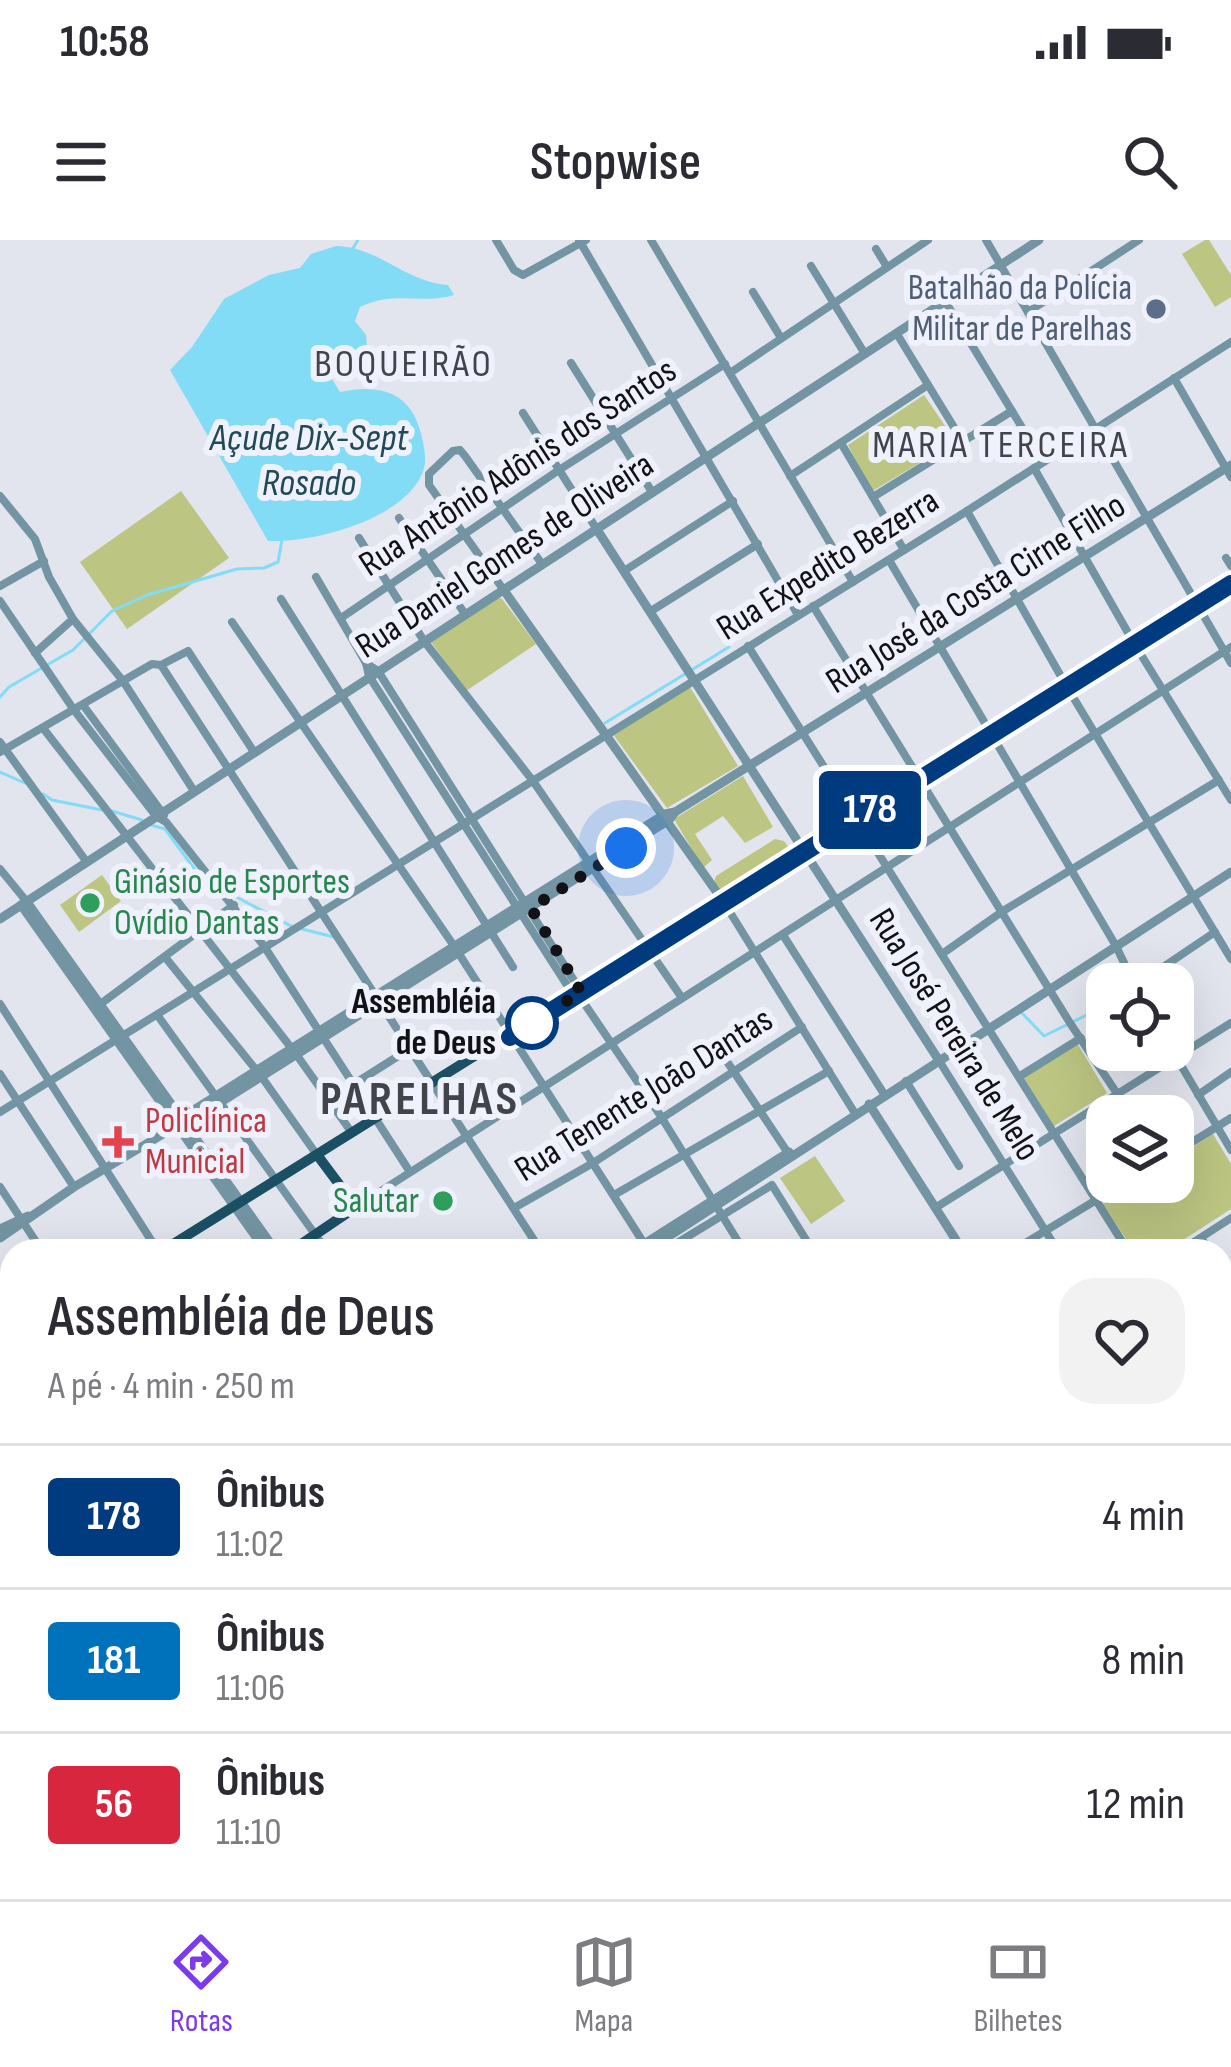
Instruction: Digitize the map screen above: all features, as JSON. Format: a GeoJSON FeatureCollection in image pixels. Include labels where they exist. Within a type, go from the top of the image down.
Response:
{"type":"FeatureCollection","features":[{"type":"Feature","properties":{"kind":"main road"},"geometry":{"type":"LineString","coordinates":[[180,1239],[580,997],[802,850],[1231,584]]}},
{"type":"Feature","properties":{"kind":"main road"},"geometry":{"type":"LineString","coordinates":[[309,1239],[356,1207],[318,1156]]}},
{"type":"Feature","properties":{"kind":"street"},"geometry":{"type":"LineString","coordinates":[[496,240],[523,275],[582,241],[798,615]]}},
{"type":"Feature","properties":{"kind":"street"},"geometry":{"type":"LineString","coordinates":[[651,240],[853,581]]}},
{"type":"Feature","properties":{"kind":"street","name":"Rua Antônio Adônis dos Santos"},"geometry":{"type":"LineString","coordinates":[[340,618],[559,470],[781,338],[928,240]]}},
{"type":"Feature","properties":{"kind":"street"},"geometry":{"type":"LineString","coordinates":[[986,240],[1231,663]]}},
{"type":"Feature","properties":{"kind":"street","name":"Rua Daniel Gomes de Oliveira"},"geometry":{"type":"LineString","coordinates":[[0,919],[1039,240]]}},
{"type":"Feature","properties":{"kind":"street"},"geometry":{"type":"LineString","coordinates":[[1028,312],[1139,240]]}},
{"type":"Feature","properties":{"kind":"street"},"geometry":{"type":"LineString","coordinates":[[876,249],[887,267]]}},
{"type":"Feature","properties":{"kind":"street"},"geometry":{"type":"LineString","coordinates":[[812,266],[865,354]]}},
{"type":"Feature","properties":{"kind":"street"},"geometry":{"type":"LineString","coordinates":[[753,292],[781,338]]}},
{"type":"Feature","properties":{"kind":"street"},"geometry":{"type":"LineString","coordinates":[[945,302],[1043,462]]}},
{"type":"Feature","properties":{"kind":"street"},"geometry":{"type":"LineString","coordinates":[[897,334],[963,442]]}},
{"type":"Feature","properties":{"kind":"street","name":"Rua Expedito Bezerra"},"geometry":{"type":"LineString","coordinates":[[120,1039],[1231,342]]}},
{"type":"Feature","properties":{"kind":"street"},"geometry":{"type":"LineString","coordinates":[[571,363],[652,492]]}},
{"type":"Feature","properties":{"kind":"street"},"geometry":{"type":"LineString","coordinates":[[1174,378],[1229,470]]}},
{"type":"Feature","properties":{"kind":"street"},"geometry":{"type":"LineString","coordinates":[[790,476],[928,385]]}},
{"type":"Feature","properties":{"kind":"street"},"geometry":{"type":"LineString","coordinates":[[873,496],[1012,411]]}},
{"type":"Feature","properties":{"kind":"street"},"geometry":{"type":"LineString","coordinates":[[523,413],[596,528]]}},
{"type":"Feature","properties":{"kind":"street"},"geometry":{"type":"LineString","coordinates":[[841,443],[904,550]]}},
{"type":"Feature","properties":{"kind":"street"},"geometry":{"type":"LineString","coordinates":[[542,564],[465,456],[452,451],[429,474],[429,485],[670,815],[829,1071],[956,1239]]}},
{"type":"Feature","properties":{"kind":"street"},"geometry":{"type":"LineString","coordinates":[[1034,468],[1231,800]]}},
{"type":"Feature","properties":{"kind":"street","name":"Rua José da Costa Cirne Filho"},"geometry":{"type":"LineString","coordinates":[[24,1219],[1229,470]]}},
{"type":"Feature","properties":{"kind":"street"},"geometry":{"type":"LineString","coordinates":[[0,496],[35,539],[73,619],[123,681],[194,791]]}},
{"type":"Feature","properties":{"kind":"street"},"geometry":{"type":"LineString","coordinates":[[624,571],[733,501]]}},
{"type":"Feature","properties":{"kind":"street"},"geometry":{"type":"LineString","coordinates":[[968,511],[1067,687],[1231,959]]}},
{"type":"Feature","properties":{"kind":"street"},"geometry":{"type":"LineString","coordinates":[[399,518],[465,614]]}},
{"type":"Feature","properties":{"kind":"street","name":"Rua José Pereira de Melo"},"geometry":{"type":"LineString","coordinates":[[596,528],[1050,1239]]}},
{"type":"Feature","properties":{"kind":"street"},"geometry":{"type":"LineString","coordinates":[[359,538],[424,641],[533,781],[682,998]]}},
{"type":"Feature","properties":{"kind":"street"},"geometry":{"type":"LineString","coordinates":[[651,611],[758,544]]}},
{"type":"Feature","properties":{"kind":"street"},"geometry":{"type":"LineString","coordinates":[[889,560],[1125,963]]}},
{"type":"Feature","properties":{"kind":"street"},"geometry":{"type":"LineString","coordinates":[[0,586],[44,562]]}},
{"type":"Feature","properties":{"kind":"street"},"geometry":{"type":"LineString","coordinates":[[316,577],[366,663],[736,1239]]}},
{"type":"Feature","properties":{"kind":"street"},"geometry":{"type":"LineString","coordinates":[[280,599],[513,968]]}},
{"type":"Feature","properties":{"kind":"street"},"geometry":{"type":"LineString","coordinates":[[0,601],[35,653],[264,946],[410,1172]]}},
{"type":"Feature","properties":{"kind":"street"},"geometry":{"type":"LineString","coordinates":[[813,606],[1119,1094]]}},
{"type":"Feature","properties":{"kind":"street"},"geometry":{"type":"LineString","coordinates":[[35,653],[73,619]]}},
{"type":"Feature","properties":{"kind":"street"},"geometry":{"type":"LineString","coordinates":[[232,622],[456,950],[641,1239]]}},
{"type":"Feature","properties":{"kind":"street"},"geometry":{"type":"LineString","coordinates":[[748,646],[1086,1186]]}},
{"type":"Feature","properties":{"kind":"street"},"geometry":{"type":"LineString","coordinates":[[356,1207],[1227,649]]}},
{"type":"Feature","properties":{"kind":"street"},"geometry":{"type":"LineString","coordinates":[[163,667],[184,650],[190,654],[254,752]]}},
{"type":"Feature","properties":{"kind":"street"},"geometry":{"type":"LineString","coordinates":[[86,861],[2,748],[152,664],[163,667],[533,1239]]}},
{"type":"Feature","properties":{"kind":"street"},"geometry":{"type":"LineString","coordinates":[[43,728],[353,1134]]}},
{"type":"Feature","properties":{"kind":"street"},"geometry":{"type":"LineString","coordinates":[[942,954],[1003,911],[1219,780]]}},
{"type":"Feature","properties":{"kind":"street"},"geometry":{"type":"LineString","coordinates":[[0,869],[259,1239]]}},
{"type":"Feature","properties":{"kind":"street"},"geometry":{"type":"LineString","coordinates":[[663,1239],[1231,872]]}},
{"type":"Feature","properties":{"kind":"street"},"geometry":{"type":"LineString","coordinates":[[97,1006],[234,905]]}},
{"type":"Feature","properties":{"kind":"street"},"geometry":{"type":"LineString","coordinates":[[1168,963],[1216,932]]}},
{"type":"Feature","properties":{"kind":"street"},"geometry":{"type":"LineString","coordinates":[[783,935],[884,1094]]}},
{"type":"Feature","properties":{"kind":"street"},"geometry":{"type":"LineString","coordinates":[[165,957],[318,1156]]}},
{"type":"Feature","properties":{"kind":"street"},"geometry":{"type":"LineString","coordinates":[[0,1004],[152,1239]]}},
{"type":"Feature","properties":{"kind":"street"},"geometry":{"type":"LineString","coordinates":[[158,1016],[319,1239]]}},
{"type":"Feature","properties":{"kind":"street"},"geometry":{"type":"LineString","coordinates":[[1194,1043],[1231,1023]]}},
{"type":"Feature","properties":{"kind":"street","name":"Rua Tenente João Dantas"},"geometry":{"type":"LineString","coordinates":[[514,1208],[593,1163],[660,1115],[802,1027]]}},
{"type":"Feature","properties":{"kind":"street"},"geometry":{"type":"LineString","coordinates":[[1019,1076],[1081,1038]]}},
{"type":"Feature","properties":{"kind":"street"},"geometry":{"type":"LineString","coordinates":[[0,1112],[120,1039]]}},
{"type":"Feature","properties":{"kind":"street"},"geometry":{"type":"LineString","coordinates":[[715,1042],[789,1155]]}},
{"type":"Feature","properties":{"kind":"street"},"geometry":{"type":"LineString","coordinates":[[354,1084],[411,1048]]}},
{"type":"Feature","properties":{"kind":"street"},"geometry":{"type":"LineString","coordinates":[[614,1195],[829,1071]]}},
{"type":"Feature","properties":{"kind":"street"},"geometry":{"type":"LineString","coordinates":[[935,1208],[1151,1071]]}},
{"type":"Feature","properties":{"kind":"street"},"geometry":{"type":"LineString","coordinates":[[1184,1071],[1231,1150]]}},
{"type":"Feature","properties":{"kind":"street"},"geometry":{"type":"LineString","coordinates":[[1198,1095],[1231,1072]]}},
{"type":"Feature","properties":{"kind":"street"},"geometry":{"type":"LineString","coordinates":[[0,1073],[74,1187]]}},
{"type":"Feature","properties":{"kind":"street"},"geometry":{"type":"LineString","coordinates":[[905,1080],[959,1166]]}},
{"type":"Feature","properties":{"kind":"street"},"geometry":{"type":"LineString","coordinates":[[1194,1141],[1231,1118]]}},
{"type":"Feature","properties":{"kind":"street"},"geometry":{"type":"LineString","coordinates":[[678,1239],[716,1207],[772,1185],[806,1239]]}},
{"type":"Feature","properties":{"kind":"street"},"geometry":{"type":"LineString","coordinates":[[0,1187],[35,1239]]}},
{"type":"Feature","properties":{"kind":"street"},"geometry":{"type":"LineString","coordinates":[[1032,1239],[1092,1203]]}},
{"type":"Feature","properties":{"kind":"street"},"geometry":{"type":"LineString","coordinates":[[1096,1203],[1120,1239]]}},
{"type":"Feature","properties":{"kind":"street"},"geometry":{"type":"LineString","coordinates":[[238,1205],[266,1239]]}},
{"type":"Feature","properties":{"kind":"street"},"geometry":{"type":"LineString","coordinates":[[1201,1238],[1231,1218]]}},
{"type":"Feature","properties":{"kind":"street"},"geometry":{"type":"LineString","coordinates":[[0,1228],[24,1219]]}},
{"type":"Feature","properties":{"kind":"street"},"geometry":{"type":"LineString","coordinates":[[0,1238],[24,1219]]}},
{"type":"Feature","properties":{"kind":"green space"},"geometry":{"type":"Polygon","coordinates":[[[1205,240],[1231,275],[1231,297],[1215,307],[1182,254],[1205,240]]]}},
{"type":"Feature","properties":{"kind":"green space"},"geometry":{"type":"Polygon","coordinates":[[[924,395],[952,436],[951,444],[871,492],[848,445],[924,395]]]}},
{"type":"Feature","properties":{"kind":"green space"},"geometry":{"type":"Polygon","coordinates":[[[181,491],[229,558],[127,629],[80,562],[181,491]]]}},
{"type":"Feature","properties":{"kind":"green space"},"geometry":{"type":"Polygon","coordinates":[[[497,597],[536,644],[466,691],[431,642],[497,597]]]}},
{"type":"Feature","properties":{"kind":"green space"},"geometry":{"type":"Polygon","coordinates":[[[690,687],[738,766],[667,808],[612,733],[690,687]]]}},
{"type":"Feature","properties":{"kind":"green space"},"geometry":{"type":"Polygon","coordinates":[[[743,776],[773,827],[745,843],[723,816],[695,834],[712,860],[703,868],[674,819],[743,776]]]}},
{"type":"Feature","properties":{"kind":"green space"},"geometry":{"type":"Polygon","coordinates":[[[775,839],[784,841],[788,855],[723,895],[714,882],[716,876],[775,839]]]}},
{"type":"Feature","properties":{"kind":"green space","name":"Ginásio de Esportes Ovídio Dantas"},"geometry":{"type":"Polygon","coordinates":[[[102,875],[121,901],[79,932],[60,905],[102,875]]]}},
{"type":"Feature","properties":{"kind":"green space"},"geometry":{"type":"Polygon","coordinates":[[[1077,1043],[1086,1058],[1086,1071],[1094,1071],[1107,1093],[1086,1095],[1086,1106],[1054,1126],[1023,1076],[1077,1043]]]}},
{"type":"Feature","properties":{"kind":"green space"},"geometry":{"type":"Polygon","coordinates":[[[1213,1134],[1231,1164],[1231,1209],[1185,1239],[1126,1239],[1103,1204],[1194,1203],[1194,1146],[1213,1134]]]}},
{"type":"Feature","properties":{"kind":"green space"},"geometry":{"type":"Polygon","coordinates":[[[815,1156],[845,1201],[811,1224],[780,1178],[815,1156]]]}},
{"type":"Feature","properties":{"kind":"water","name":"Açude Dix-Sept Rosado"},"geometry":{"type":"Polygon","coordinates":[[[336,246],[366,252],[418,278],[448,285],[454,295],[385,299],[360,307],[355,321],[366,335],[367,347],[359,357],[340,359],[327,371],[340,392],[369,389],[403,401],[418,423],[424,470],[411,490],[376,516],[331,533],[268,541],[170,370],[224,299],[269,275],[300,268],[311,254],[336,246]]]}},
{"type":"Feature","properties":{"kind":"waterway"},"geometry":{"type":"LineString","coordinates":[[352,250],[358,240]]}},
{"type":"Feature","properties":{"kind":"waterway"},"geometry":{"type":"LineString","coordinates":[[0,697],[73,650],[112,611],[147,595],[237,569],[264,568],[278,562],[282,540]]}},
{"type":"Feature","properties":{"kind":"waterway"},"geometry":{"type":"LineString","coordinates":[[605,723],[729,647]]}},
{"type":"Feature","properties":{"kind":"waterway"},"geometry":{"type":"LineString","coordinates":[[0,772],[25,783]]}},
{"type":"Feature","properties":{"kind":"waterway"},"geometry":{"type":"LineString","coordinates":[[43,794],[102,810]]}},
{"type":"Feature","properties":{"kind":"waterway"},"geometry":{"type":"LineString","coordinates":[[112,811],[142,820]]}},
{"type":"Feature","properties":{"kind":"waterway"},"geometry":{"type":"LineString","coordinates":[[151,825],[165,829],[210,890],[218,891]]}},
{"type":"Feature","properties":{"kind":"waterway"},"geometry":{"type":"LineString","coordinates":[[227,892],[293,927]]}},
{"type":"Feature","properties":{"kind":"waterway"},"geometry":{"type":"LineString","coordinates":[[302,929],[334,937]]}},
{"type":"Feature","properties":{"kind":"waterway"},"geometry":{"type":"LineString","coordinates":[[1020,1011],[1044,1036],[1086,1015]]}},
{"type":"Feature","properties":{"kind":"bus line","name":"178"},"geometry":{"type":"LineString","coordinates":[[510,1037],[1231,584]]}},
{"type":"Feature","properties":{"kind":"place","name":"Batalhão da Polícia Militar de Parelhas"},"geometry":{"type":"Point","coordinates":[1156,309]}},
{"type":"Feature","properties":{"kind":"place","name":"Ginásio de Esportes Ovídio Dantas"},"geometry":{"type":"Point","coordinates":[90,903]}},
{"type":"Feature","properties":{"kind":"place","name":"Assembléia de Deus"},"geometry":{"type":"Point","coordinates":[532,1023]}},
{"type":"Feature","properties":{"kind":"place","name":"Policlínica Municial"},"geometry":{"type":"Point","coordinates":[118,1142]}},
{"type":"Feature","properties":{"kind":"place","name":"Salutar"},"geometry":{"type":"Point","coordinates":[443,1201]}},
{"type":"Feature","properties":{"kind":"district","name":"BOQUEIRÃO"},"geometry":{"type":"Point","coordinates":[404,364]}},
{"type":"Feature","properties":{"kind":"district","name":"MARIA TERCEIRA"},"geometry":{"type":"Point","coordinates":[1001,445]}},
{"type":"Feature","properties":{"kind":"district","name":"PARELHAS"},"geometry":{"type":"Point","coordinates":[420,1099]}},
{"type":"Feature","properties":{"kind":"route"},"geometry":{"type":"LineString","coordinates":[[532,1023],[522,1029],[581,992],[531,908],[626,848]]}}]}
